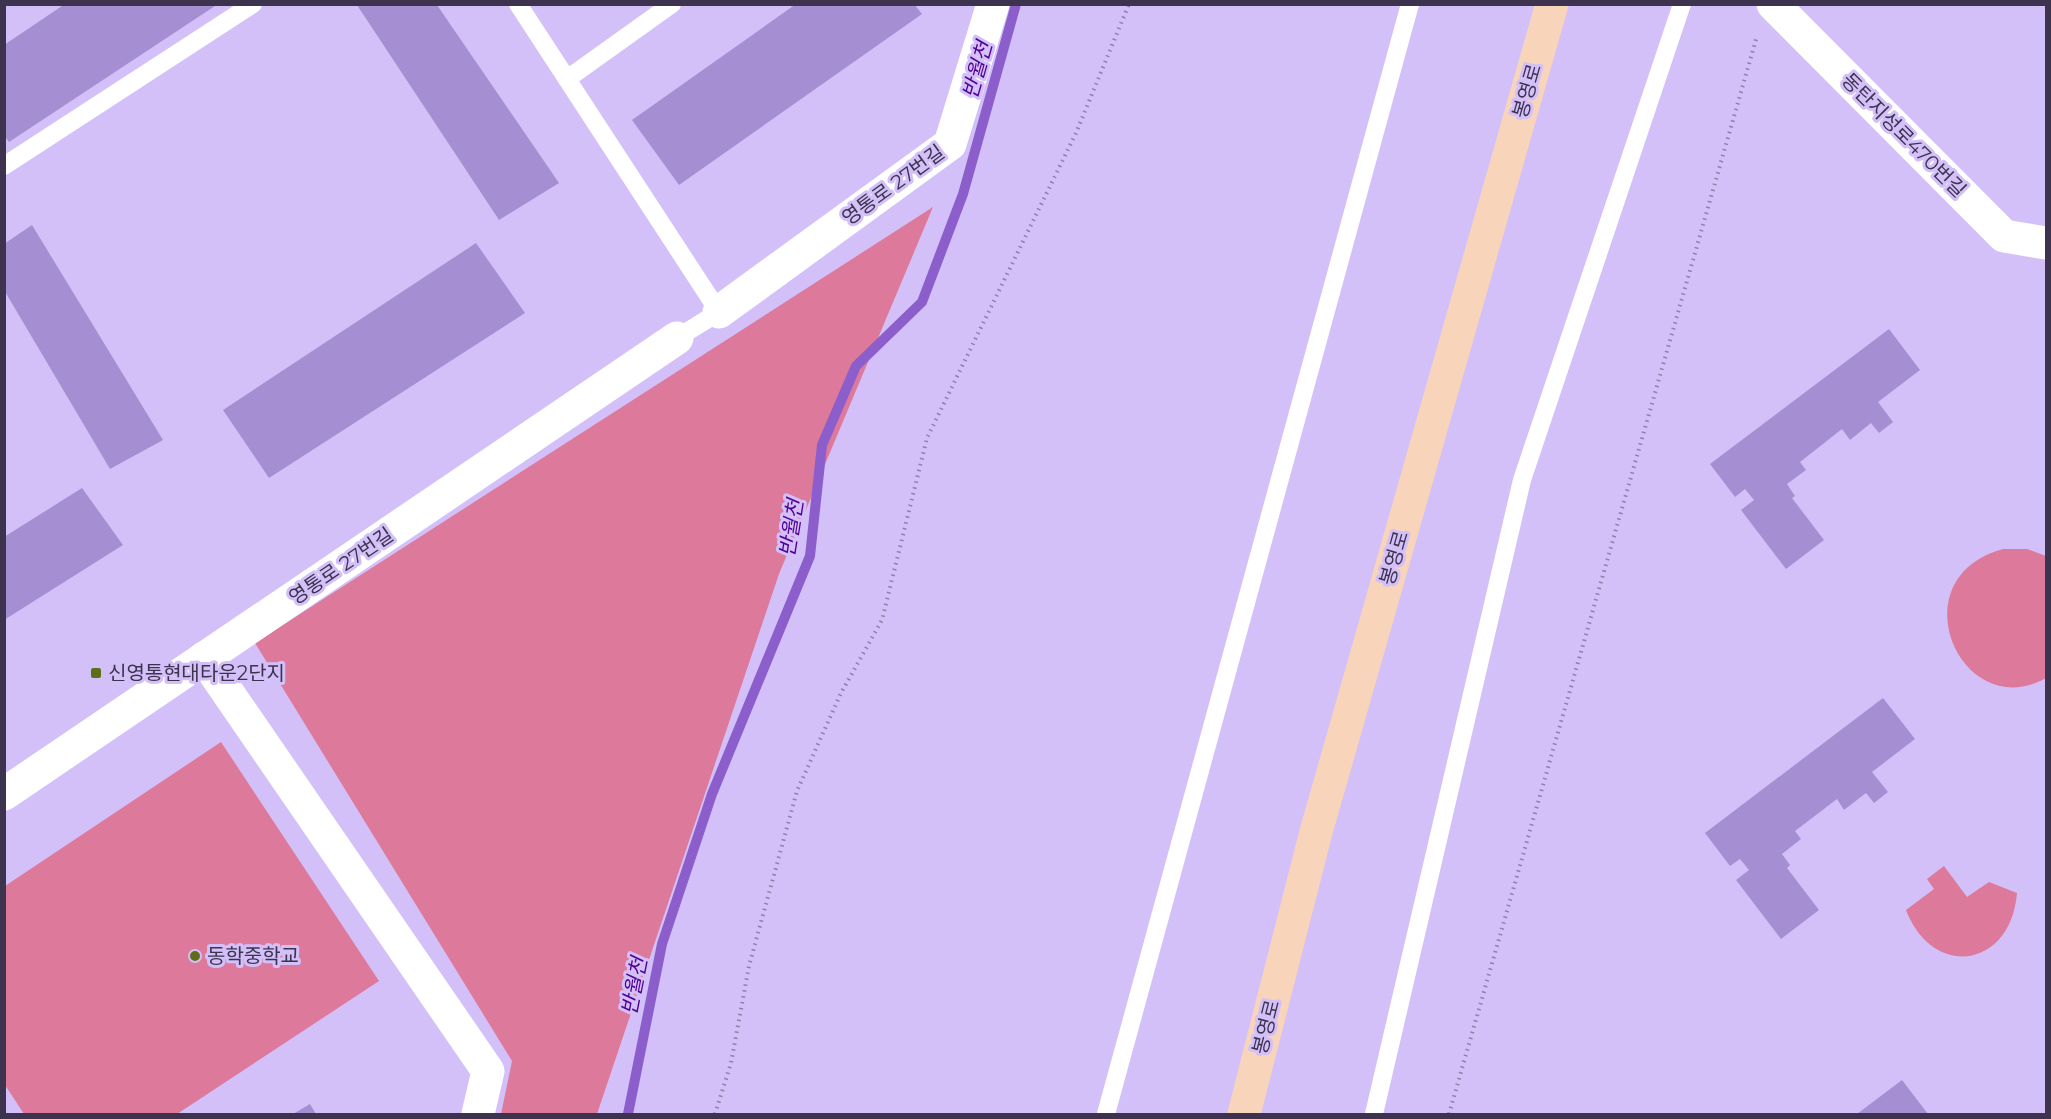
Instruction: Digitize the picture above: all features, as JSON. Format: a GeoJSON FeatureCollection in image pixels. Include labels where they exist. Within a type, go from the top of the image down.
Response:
{"type":"FeatureCollection","features":[{"type":"Feature","properties":{"kind":"highway","name":"봉영로"},"geometry":{"type":"LineString","coordinates":[[1244,1114],[1316,832],[1552,4]]}},
{"type":"Feature","properties":{"kind":"street","name":"영통로 27번길"},"geometry":{"type":"LineString","coordinates":[[719,312],[950,144],[993,4]]}},
{"type":"Feature","properties":{"kind":"street","name":"동탄지성로470번길"},"geometry":{"type":"LineString","coordinates":[[1766,16],[2004,236],[2046,243]]}},
{"type":"Feature","properties":{"kind":"street","name":"영통로 27번길"},"geometry":{"type":"LineString","coordinates":[[4,794],[677,338]]}},
{"type":"Feature","properties":{"kind":"street"},"geometry":{"type":"LineString","coordinates":[[204,658],[488,1071],[478,1114]]}},
{"type":"Feature","properties":{"kind":"lane"},"geometry":{"type":"LineString","coordinates":[[4,166],[253,4]]}},
{"type":"Feature","properties":{"kind":"lane"},"geometry":{"type":"LineString","coordinates":[[518,4],[719,312],[677,338]]}},
{"type":"Feature","properties":{"kind":"lane"},"geometry":{"type":"LineString","coordinates":[[567,79],[672,4]]}},
{"type":"Feature","properties":{"kind":"lane"},"geometry":{"type":"LineString","coordinates":[[1106,1114],[1410,4]]}},
{"type":"Feature","properties":{"kind":"lane"},"geometry":{"type":"LineString","coordinates":[[1374,1114],[1522,480],[1682,4]]}},
{"type":"Feature","properties":{"kind":"path"},"geometry":{"type":"LineString","coordinates":[[715,1114],[731,1063],[749,966],[797,791],[841,693],[882,620],[927,438],[1076,133],[1129,4]]}},
{"type":"Feature","properties":{"kind":"path"},"geometry":{"type":"LineString","coordinates":[[1449,1114],[1766,16]]}},
{"type":"Feature","properties":{"kind":"shaded area"},"geometry":{"type":"Polygon","coordinates":[[[933,207],[779,574],[597,1114],[501,1114],[512,1061],[255,643],[933,207]]]}},
{"type":"Feature","properties":{"kind":"shaded area"},"geometry":{"type":"Polygon","coordinates":[[[2003,549],[2027,549],[2046,556],[2046,678],[2015,687],[1988,682],[1967,666],[1952,642],[1947,615],[1953,588],[1971,565],[2003,549]]]}},
{"type":"Feature","properties":{"kind":"shaded area","name":"동학중학교"},"geometry":{"type":"Polygon","coordinates":[[[221,742],[379,981],[177,1114],[24,1114],[5,1085],[5,886],[221,742]]]}},
{"type":"Feature","properties":{"kind":"shaded area"},"geometry":{"type":"Polygon","coordinates":[[[1944,866],[1967,897],[1989,882],[2017,893],[2012,918],[2001,937],[1986,950],[1969,956],[1951,955],[1934,947],[1918,932],[1906,910],[1934,889],[1927,879],[1944,866]]]}},
{"type":"Feature","properties":{"kind":"building"},"geometry":{"type":"Polygon","coordinates":[[[65,4],[218,4],[9,142],[4,135],[4,45],[65,4]]]}},
{"type":"Feature","properties":{"kind":"building"},"geometry":{"type":"Polygon","coordinates":[[[796,4],[914,4],[922,14],[679,185],[632,120],[796,4]]]}},
{"type":"Feature","properties":{"kind":"building"},"geometry":{"type":"Polygon","coordinates":[[[357,5],[437,5],[559,183],[499,220],[357,5]]]}},
{"type":"Feature","properties":{"kind":"building"},"geometry":{"type":"Polygon","coordinates":[[[32,225],[163,440],[110,469],[4,290],[4,244],[32,225]]]}},
{"type":"Feature","properties":{"kind":"building"},"geometry":{"type":"Polygon","coordinates":[[[476,243],[525,313],[269,478],[223,410],[476,243]]]}},
{"type":"Feature","properties":{"kind":"building"},"geometry":{"type":"Polygon","coordinates":[[[1889,329],[1920,370],[1878,402],[1893,422],[1879,433],[1871,423],[1850,440],[1842,429],[1800,462],[1806,470],[1787,484],[1795,496],[1792,498],[1824,540],[1786,569],[1741,510],[1754,500],[1745,489],[1735,497],[1710,464],[1889,329]]]}},
{"type":"Feature","properties":{"kind":"building"},"geometry":{"type":"Polygon","coordinates":[[[82,488],[123,545],[4,620],[4,537],[82,488]]]}},
{"type":"Feature","properties":{"kind":"building"},"geometry":{"type":"Polygon","coordinates":[[[1883,698],[1915,739],[1872,772],[1888,792],[1874,803],[1866,793],[1844,810],[1837,799],[1795,831],[1801,839],[1782,854],[1790,865],[1787,868],[1819,910],[1781,939],[1736,880],[1749,870],[1740,859],[1730,866],[1705,833],[1883,698]]]}},
{"type":"Feature","properties":{"kind":"building"},"geometry":{"type":"Polygon","coordinates":[[[1902,1080],[1928,1114],[1857,1114],[1902,1080]]]}},
{"type":"Feature","properties":{"kind":"building"},"geometry":{"type":"Polygon","coordinates":[[[310,1104],[316,1114],[293,1114],[310,1104]]]}},
{"type":"Feature","properties":{"kind":"waterway","name":"반월천"},"geometry":{"type":"LineString","coordinates":[[628,1114],[662,944],[712,794],[810,556],[822,445],[856,366],[922,302],[963,194],[1016,4]]}},
{"type":"Feature","properties":{"kind":"place","name":"신영통현대타운2단지"},"geometry":{"type":"Point","coordinates":[96,673]}},
{"type":"Feature","properties":{"kind":"place","name":"동학중학교"},"geometry":{"type":"Point","coordinates":[195,956]}}]}
